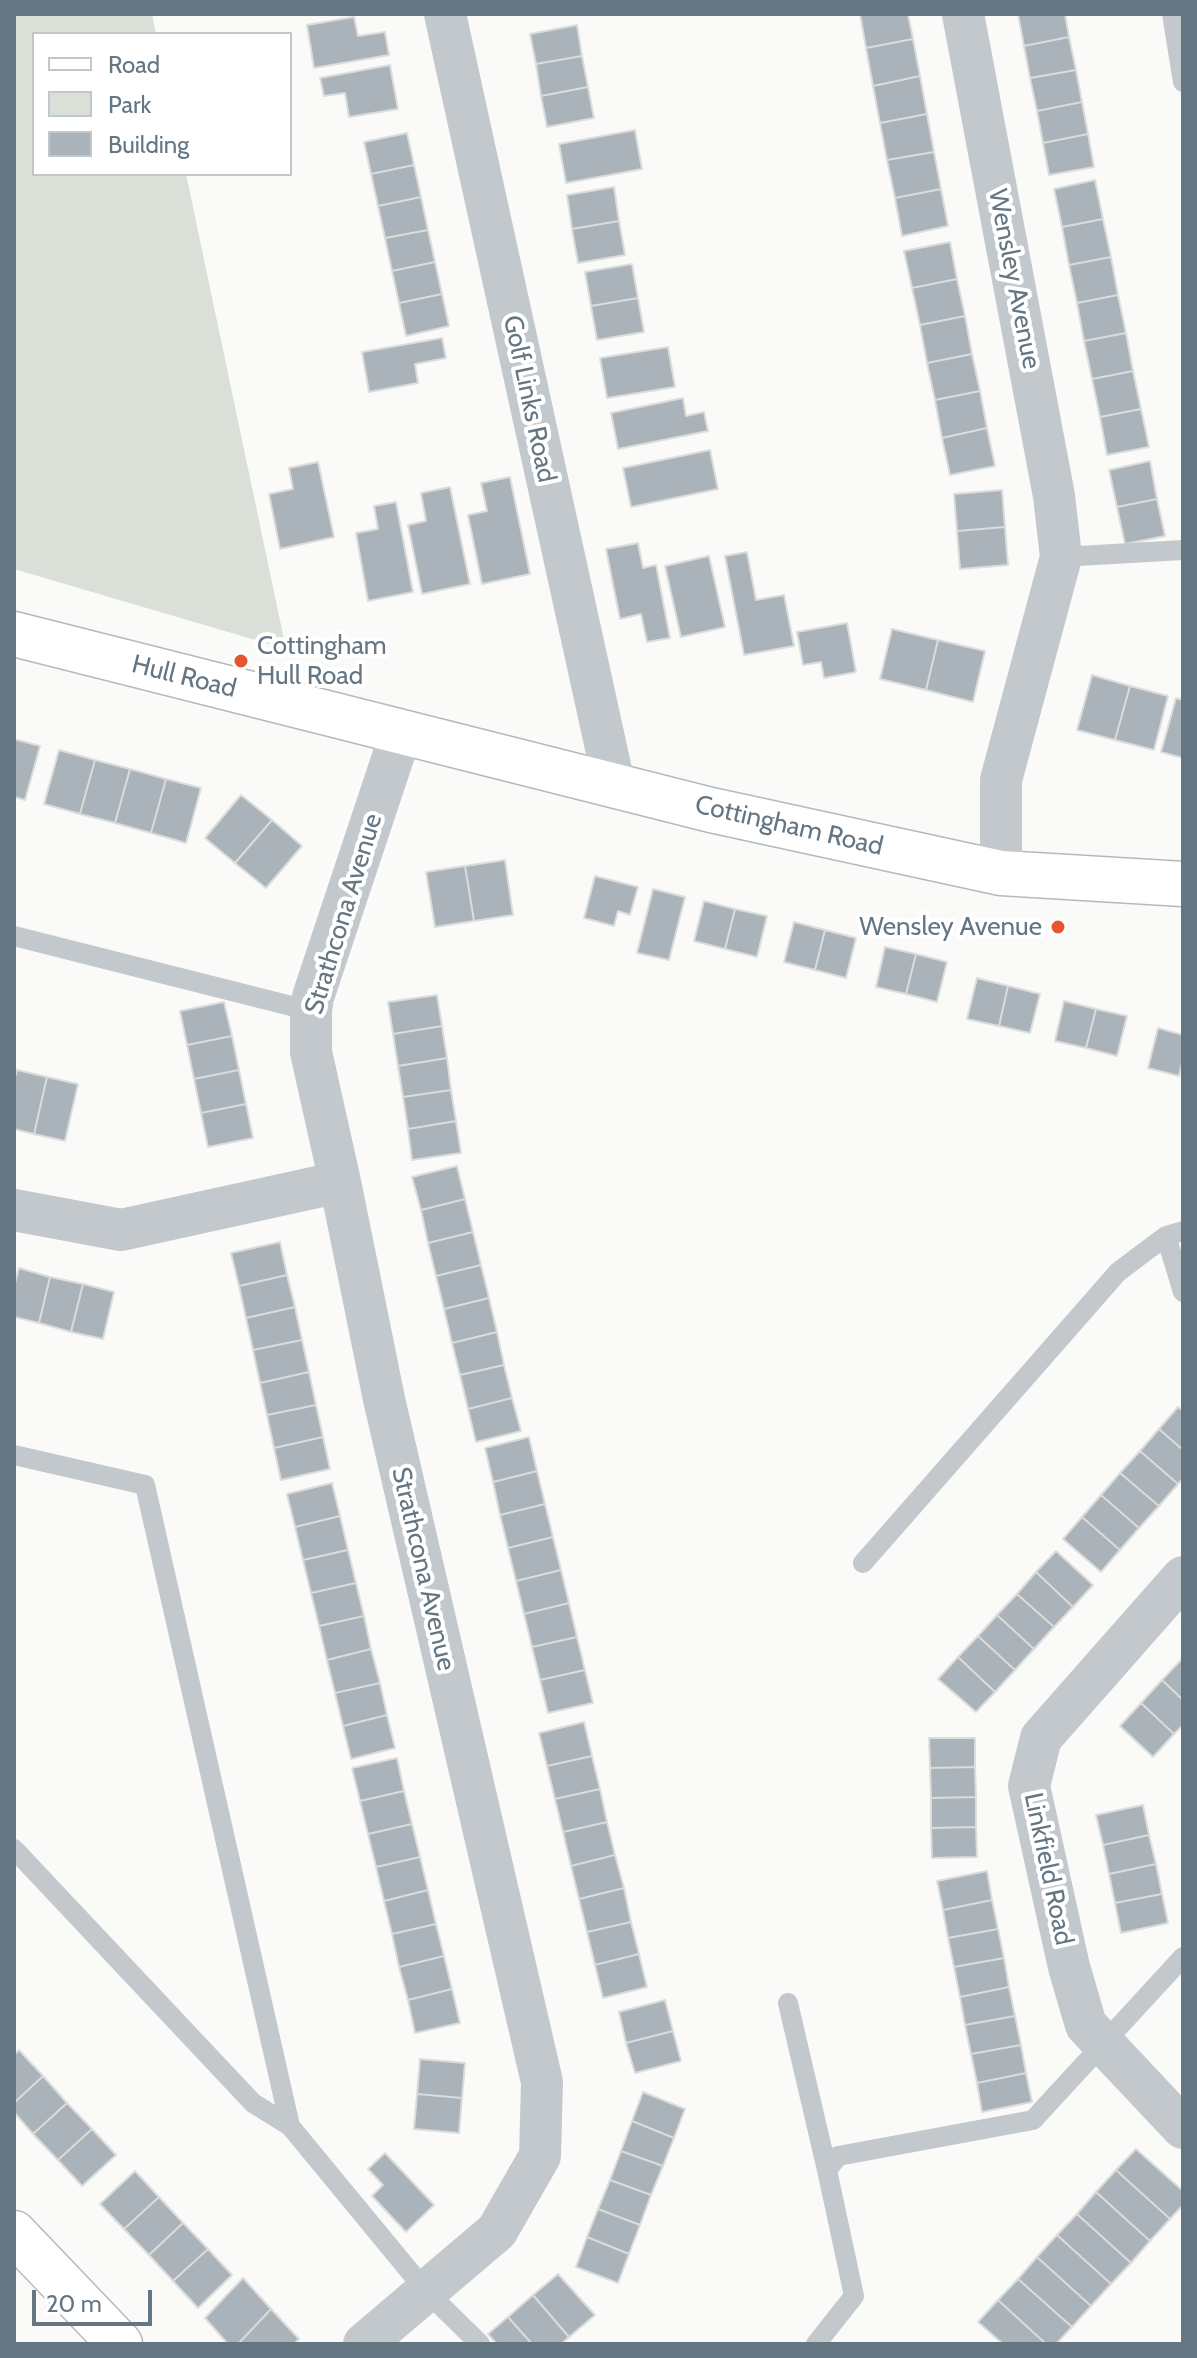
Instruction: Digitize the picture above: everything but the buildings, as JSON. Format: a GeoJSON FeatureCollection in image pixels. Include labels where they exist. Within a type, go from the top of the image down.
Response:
{"type":"FeatureCollection","features":[{"type":"Feature","properties":{"kind":"main road","name":"Hull Road"},"geometry":{"type":"LineString","coordinates":[[14,634],[401,733]]}},
{"type":"Feature","properties":{"kind":"main road","name":"Cottingham Road"},"geometry":{"type":"LineString","coordinates":[[401,733],[711,810],[1001,873],[1183,884]]}},
{"type":"Feature","properties":{"kind":"main road"},"geometry":{"type":"LineString","coordinates":[[14,2233],[120,2344]]}},
{"type":"Feature","properties":{"kind":"street","name":"Golf Links Road"},"geometry":{"type":"LineString","coordinates":[[445,14],[614,784]]}},
{"type":"Feature","properties":{"kind":"street","name":"Wensley Avenue"},"geometry":{"type":"LineString","coordinates":[[963,14],[1048,466],[1061,557],[1001,780],[1001,873]]}},
{"type":"Feature","properties":{"kind":"street","name":"Strathcona Avenue"},"geometry":{"type":"LineString","coordinates":[[364,2344],[497,2231],[540,2156],[542,2082],[384,1399],[311,1052],[311,1011],[401,733]]}},
{"type":"Feature","properties":{"kind":"street"},"geometry":{"type":"LineString","coordinates":[[14,1210],[121,1230],[340,1182]]}},
{"type":"Feature","properties":{"kind":"street","name":"Linkfield Road"},"geometry":{"type":"LineString","coordinates":[[1183,1577],[1041,1738],[1029,1786],[1069,1967],[1086,2025],[1183,2128]]}},
{"type":"Feature","properties":{"kind":"lane"},"geometry":{"type":"LineString","coordinates":[[1172,14],[1183,82]]}},
{"type":"Feature","properties":{"kind":"lane"},"geometry":{"type":"LineString","coordinates":[[1061,557],[1183,550]]}},
{"type":"Feature","properties":{"kind":"lane"},"geometry":{"type":"LineString","coordinates":[[14,936],[311,1011]]}},
{"type":"Feature","properties":{"kind":"lane"},"geometry":{"type":"LineString","coordinates":[[863,1563],[1118,1272],[1174,1233],[1183,1292]]}},
{"type":"Feature","properties":{"kind":"lane"},"geometry":{"type":"LineString","coordinates":[[14,1455],[145,1485],[290,2126]]}},
{"type":"Feature","properties":{"kind":"lane"},"geometry":{"type":"LineString","coordinates":[[14,1849],[253,2103],[290,2126],[426,2291],[480,2344]]}},
{"type":"Feature","properties":{"kind":"lane"},"geometry":{"type":"LineString","coordinates":[[827,2170],[838,2156],[1033,2120],[1183,1957]]}},
{"type":"Feature","properties":{"kind":"lane"},"geometry":{"type":"LineString","coordinates":[[788,2003],[854,2296],[816,2344]]}},
{"type":"Feature","properties":{"kind":"green space"},"geometry":{"type":"Polygon","coordinates":[[[14,14],[152,14],[156,32],[32,32],[32,176],[186,176],[286,649],[14,569],[14,14]]]}},
{"type":"Feature","properties":{"kind":"place","name":"Cottingham Hull Road"},"geometry":{"type":"Point","coordinates":[241,661]}},
{"type":"Feature","properties":{"kind":"place","name":"Wensley Avenue"},"geometry":{"type":"Point","coordinates":[1058,927]}}]}
